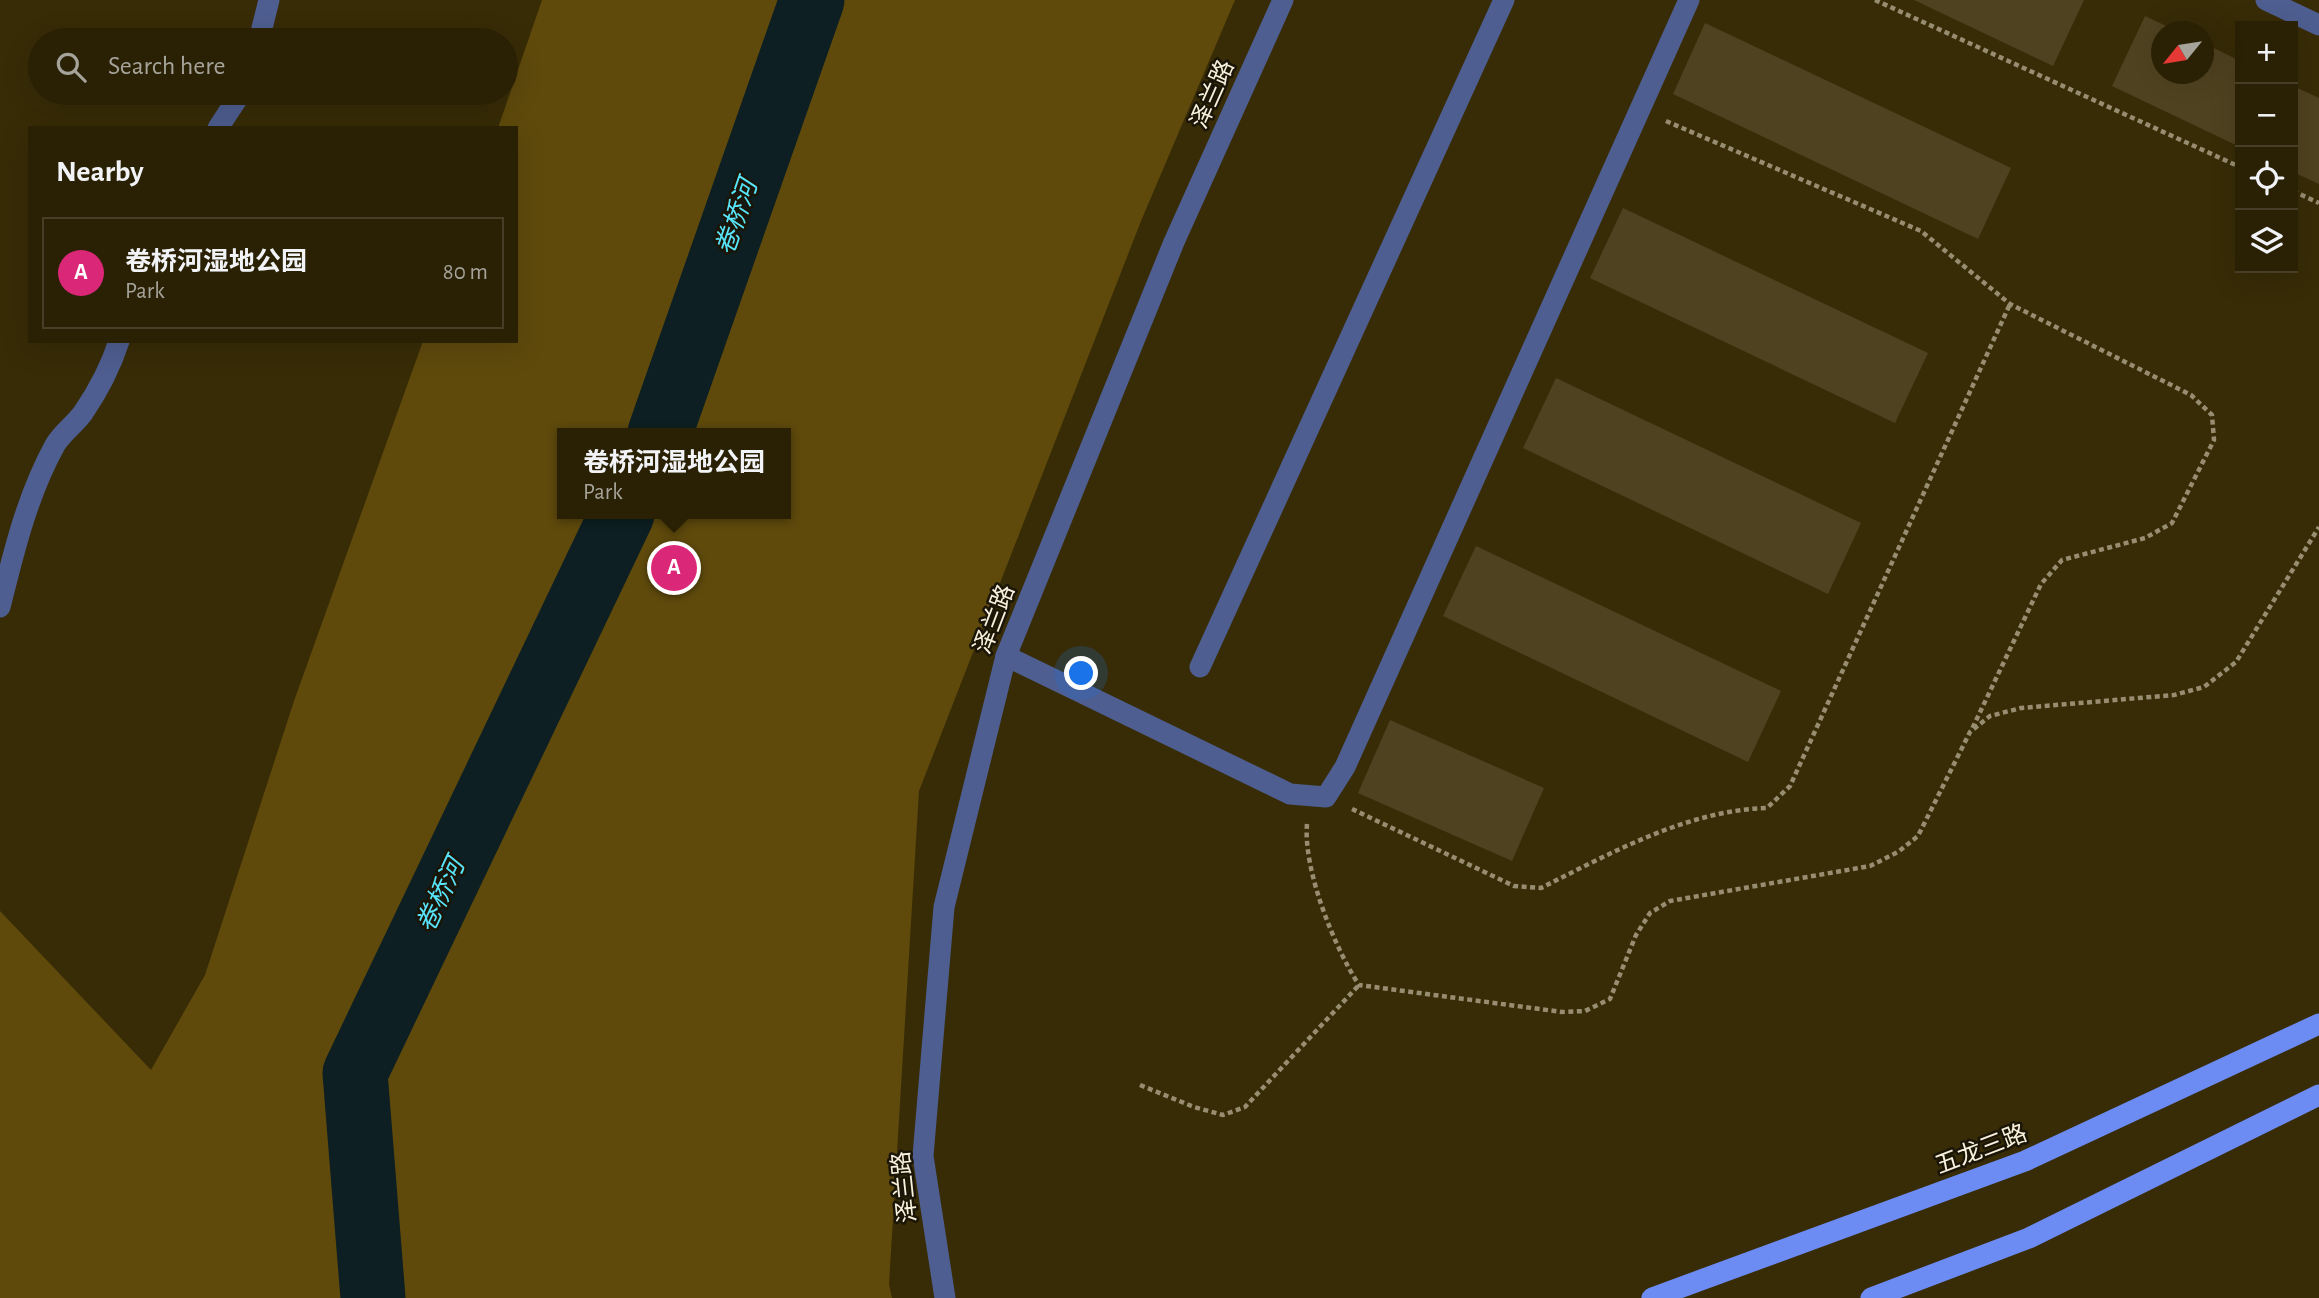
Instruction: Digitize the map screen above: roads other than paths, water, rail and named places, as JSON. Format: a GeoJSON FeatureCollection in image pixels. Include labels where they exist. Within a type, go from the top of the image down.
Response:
{"type":"FeatureCollection","features":[{"type":"Feature","properties":{"kind":"main road","name":"五龙三路"},"geometry":{"type":"LineString","coordinates":[[1651,1298],[2025,1161],[2319,1024]]}},
{"type":"Feature","properties":{"kind":"main road"},"geometry":{"type":"LineString","coordinates":[[1871,1298],[2029,1238],[2319,1095]]}},
{"type":"Feature","properties":{"kind":"street"},"geometry":{"type":"LineString","coordinates":[[262,28],[269,0]]}},
{"type":"Feature","properties":{"kind":"street","name":"泽兰路"},"geometry":{"type":"LineString","coordinates":[[945,1298],[923,1156],[944,907],[1006,656],[1174,242],[1283,0]]}},
{"type":"Feature","properties":{"kind":"street"},"geometry":{"type":"LineString","coordinates":[[1200,667],[1504,0]]}},
{"type":"Feature","properties":{"kind":"street"},"geometry":{"type":"LineString","coordinates":[[1006,656],[1290,794],[1326,797],[1350,754],[1689,0]]}},
{"type":"Feature","properties":{"kind":"street"},"geometry":{"type":"LineString","coordinates":[[2266,0],[2319,25]]}},
{"type":"Feature","properties":{"kind":"street"},"geometry":{"type":"LineString","coordinates":[[219,126],[232,105]]}},
{"type":"Feature","properties":{"kind":"street"},"geometry":{"type":"LineString","coordinates":[[0,607],[21,527],[36,483],[57,442],[83,414],[113,362],[118,343]]}},
{"type":"Feature","properties":{"kind":"waterway","name":"卷桥河"},"geometry":{"type":"LineString","coordinates":[[662,428],[812,0]]}},
{"type":"Feature","properties":{"kind":"waterway","name":"卷桥河"},"geometry":{"type":"LineString","coordinates":[[373,1298],[355,1073],[620,519]]}},
{"type":"Feature","properties":{"kind":"place","name":"卷桥河湿地公园"},"geometry":{"type":"Point","coordinates":[674,568]}}]}
